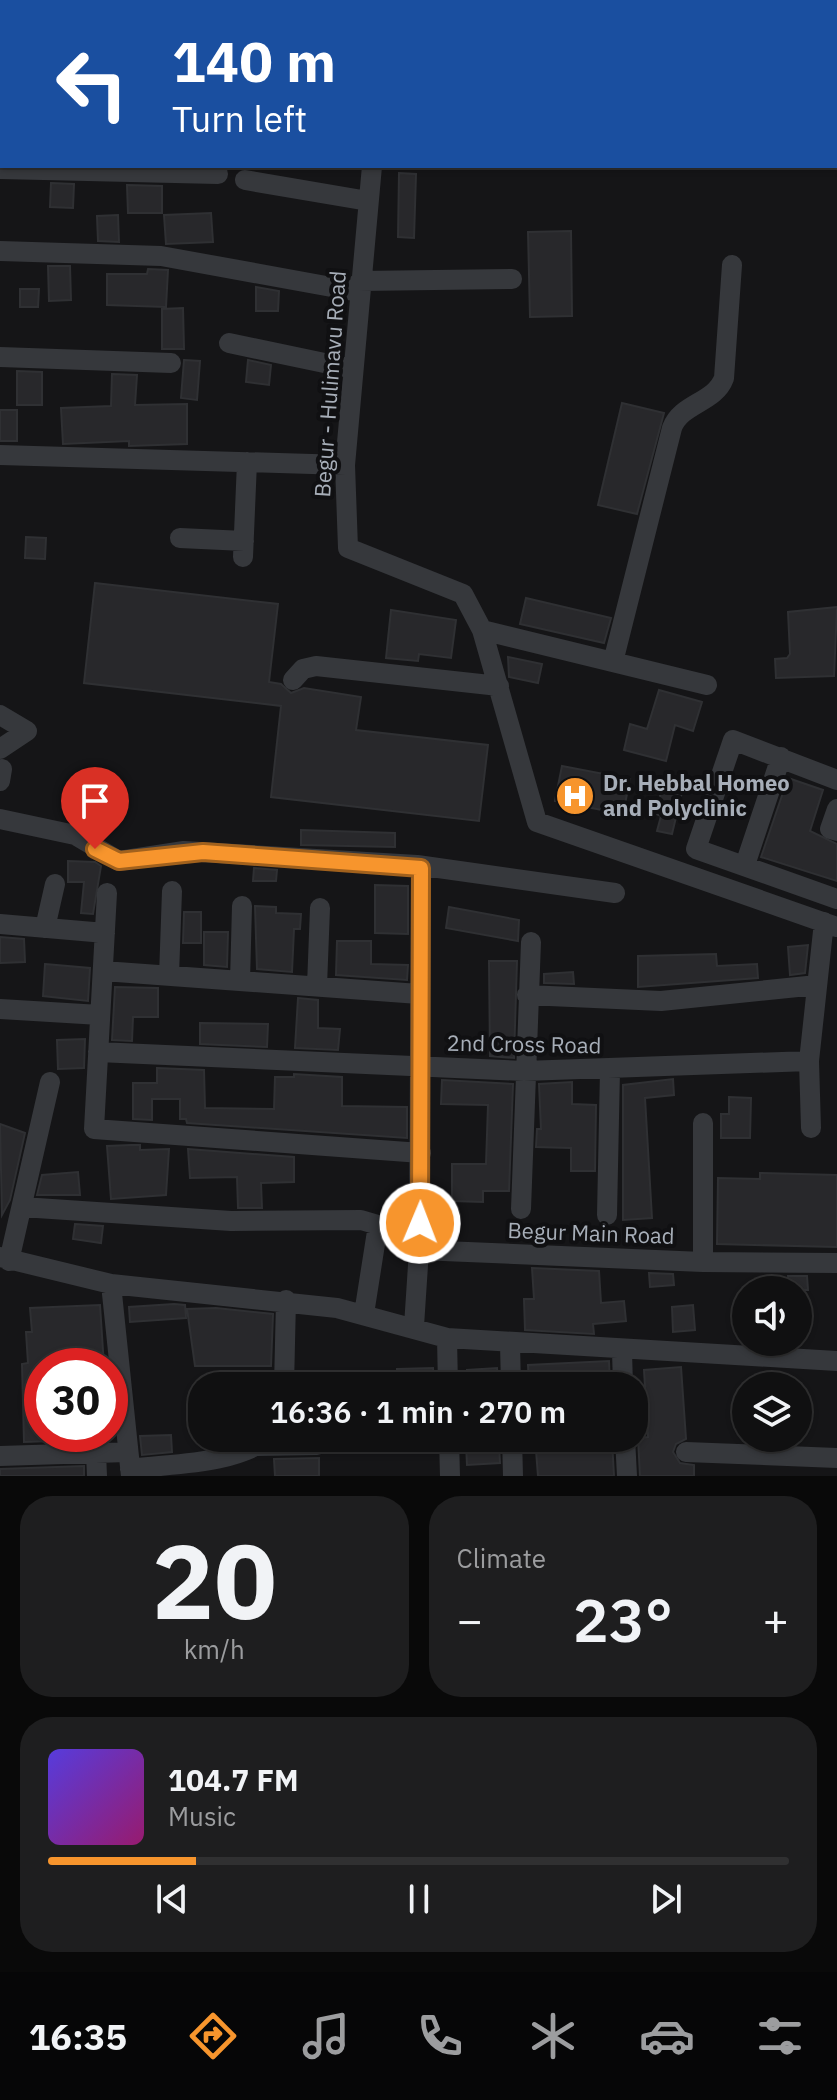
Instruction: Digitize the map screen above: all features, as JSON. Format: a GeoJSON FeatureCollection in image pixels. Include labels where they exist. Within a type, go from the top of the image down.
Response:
{"type":"FeatureCollection","features":[{"type":"Feature","properties":{"kind":"street","name":"Begur - Hulimavu Road"},"geometry":{"type":"LineString","coordinates":[[372,168],[345,465],[348,548],[463,594],[482,630],[537,822],[830,925]]}},
{"type":"Feature","properties":{"kind":"street"},"geometry":{"type":"LineString","coordinates":[[0,169],[218,174]]}},
{"type":"Feature","properties":{"kind":"street"},"geometry":{"type":"LineString","coordinates":[[245,180],[368,201]]}},
{"type":"Feature","properties":{"kind":"street"},"geometry":{"type":"LineString","coordinates":[[0,251],[161,256],[359,287],[512,279]]}},
{"type":"Feature","properties":{"kind":"street"},"geometry":{"type":"LineString","coordinates":[[613,662],[672,428],[680,414],[717,390],[724,378],[732,265]]}},
{"type":"Feature","properties":{"kind":"street"},"geometry":{"type":"LineString","coordinates":[[229,343],[353,369]]}},
{"type":"Feature","properties":{"kind":"street"},"geometry":{"type":"LineString","coordinates":[[0,357],[171,363]]}},
{"type":"Feature","properties":{"kind":"street"},"geometry":{"type":"LineString","coordinates":[[0,455],[345,465]]}},
{"type":"Feature","properties":{"kind":"street"},"geometry":{"type":"LineString","coordinates":[[180,538],[244,549],[247,462]]}},
{"type":"Feature","properties":{"kind":"street"},"geometry":{"type":"LineString","coordinates":[[482,630],[707,685]]}},
{"type":"Feature","properties":{"kind":"street"},"geometry":{"type":"LineString","coordinates":[[293,680],[303,669],[316,666],[499,686]]}},
{"type":"Feature","properties":{"kind":"street"},"geometry":{"type":"LineString","coordinates":[[0,715],[27,731],[1,766]]}},
{"type":"Feature","properties":{"kind":"street"},"geometry":{"type":"LineString","coordinates":[[837,780],[733,740],[696,849],[837,899]]}},
{"type":"Feature","properties":{"kind":"street"},"geometry":{"type":"LineString","coordinates":[[745,865],[781,757]]}},
{"type":"Feature","properties":{"kind":"street"},"geometry":{"type":"LineString","coordinates":[[837,809],[830,829],[837,831]]}},
{"type":"Feature","properties":{"kind":"street"},"geometry":{"type":"LineString","coordinates":[[0,819],[75,835],[119,861],[203,852],[421,868],[615,893]]}},
{"type":"Feature","properties":{"kind":"street"},"geometry":{"type":"LineString","coordinates":[[414,1326],[421,1153],[421,868]]}},
{"type":"Feature","properties":{"kind":"street"},"geometry":{"type":"LineString","coordinates":[[45,928],[55,884]]}},
{"type":"Feature","properties":{"kind":"street"},"geometry":{"type":"LineString","coordinates":[[169,976],[172,891]]}},
{"type":"Feature","properties":{"kind":"street"},"geometry":{"type":"LineString","coordinates":[[107,893],[94,1129],[421,1153]]}},
{"type":"Feature","properties":{"kind":"street"},"geometry":{"type":"LineString","coordinates":[[240,981],[242,906]]}},
{"type":"Feature","properties":{"kind":"street"},"geometry":{"type":"LineString","coordinates":[[317,986],[320,908]]}},
{"type":"Feature","properties":{"kind":"street"},"geometry":{"type":"LineString","coordinates":[[0,924],[105,933]]}},
{"type":"Feature","properties":{"kind":"street"},"geometry":{"type":"LineString","coordinates":[[811,1128],[809,1061],[817,985],[830,925]]}},
{"type":"Feature","properties":{"kind":"street"},"geometry":{"type":"LineString","coordinates":[[521,1209],[531,942]]}},
{"type":"Feature","properties":{"kind":"street"},"geometry":{"type":"LineString","coordinates":[[103,971],[419,994]]}},
{"type":"Feature","properties":{"kind":"street"},"geometry":{"type":"LineString","coordinates":[[527,995],[661,1001],[817,985]]}},
{"type":"Feature","properties":{"kind":"street"},"geometry":{"type":"LineString","coordinates":[[0,1009],[100,1015]]}},
{"type":"Feature","properties":{"kind":"street","name":"2nd Cross Road"},"geometry":{"type":"LineString","coordinates":[[98,1052],[524,1071],[809,1061]]}},
{"type":"Feature","properties":{"kind":"street"},"geometry":{"type":"LineString","coordinates":[[607,1215],[610,1070]]}},
{"type":"Feature","properties":{"kind":"street"},"geometry":{"type":"LineString","coordinates":[[50,1082],[22,1207],[5,1259],[111,1284],[286,1300],[364,1314],[447,1338],[622,1351],[837,1361]]}},
{"type":"Feature","properties":{"kind":"street"},"geometry":{"type":"LineString","coordinates":[[703,1123],[703,1262]]}},
{"type":"Feature","properties":{"kind":"street"},"geometry":{"type":"LineString","coordinates":[[22,1207],[231,1221],[361,1220],[378,1225],[364,1314]]}},
{"type":"Feature","properties":{"kind":"street","name":"Begur Main Road"},"geometry":{"type":"LineString","coordinates":[[419,1250],[703,1262],[837,1263]]}},
{"type":"Feature","properties":{"kind":"street"},"geometry":{"type":"LineString","coordinates":[[111,1284],[129,1466]]}},
{"type":"Feature","properties":{"kind":"street"},"geometry":{"type":"LineString","coordinates":[[284,1372],[286,1300]]}},
{"type":"Feature","properties":{"kind":"street"},"geometry":{"type":"LineString","coordinates":[[447,1338],[448,1372]]}},
{"type":"Feature","properties":{"kind":"street"},"geometry":{"type":"LineString","coordinates":[[510,1344],[511,1372]]}},
{"type":"Feature","properties":{"kind":"street"},"geometry":{"type":"LineString","coordinates":[[622,1351],[623,1372]]}},
{"type":"Feature","properties":{"kind":"street"},"geometry":{"type":"LineString","coordinates":[[0,1456],[96,1453],[129,1466],[228,1456],[238,1452]]}},
{"type":"Feature","properties":{"kind":"street"},"geometry":{"type":"LineString","coordinates":[[449,1452],[450,1476]]}},
{"type":"Feature","properties":{"kind":"street"},"geometry":{"type":"LineString","coordinates":[[512,1452],[513,1476]]}},
{"type":"Feature","properties":{"kind":"street"},"geometry":{"type":"LineString","coordinates":[[626,1452],[627,1476]]}},
{"type":"Feature","properties":{"kind":"street"},"geometry":{"type":"LineString","coordinates":[[686,1452],[837,1458]]}},
{"type":"Feature","properties":{"kind":"street"},"geometry":{"type":"LineString","coordinates":[[96,1453],[97,1476]]}},
{"type":"Feature","properties":{"kind":"building"},"geometry":{"type":"Polygon","coordinates":[[[399,173],[416,174],[414,238],[398,237],[399,173]]]}},
{"type":"Feature","properties":{"kind":"building"},"geometry":{"type":"Polygon","coordinates":[[[51,183],[74,184],[73,208],[50,207],[51,183]]]}},
{"type":"Feature","properties":{"kind":"building"},"geometry":{"type":"Polygon","coordinates":[[[127,185],[162,186],[162,213],[128,213],[127,185]]]}},
{"type":"Feature","properties":{"kind":"building"},"geometry":{"type":"Polygon","coordinates":[[[211,213],[213,242],[166,244],[164,215],[211,213]]]}},
{"type":"Feature","properties":{"kind":"building"},"geometry":{"type":"Polygon","coordinates":[[[118,215],[119,242],[98,241],[97,216],[118,215]]]}},
{"type":"Feature","properties":{"kind":"building"},"geometry":{"type":"Polygon","coordinates":[[[571,231],[572,316],[530,317],[528,232],[571,231]]]}},
{"type":"Feature","properties":{"kind":"building"},"geometry":{"type":"Polygon","coordinates":[[[48,266],[70,266],[71,300],[49,301],[48,266]]]}},
{"type":"Feature","properties":{"kind":"building"},"geometry":{"type":"Polygon","coordinates":[[[148,269],[168,270],[166,307],[107,305],[107,274],[147,274],[148,269]]]}},
{"type":"Feature","properties":{"kind":"building"},"geometry":{"type":"Polygon","coordinates":[[[256,287],[279,291],[278,311],[256,311],[256,287]]]}},
{"type":"Feature","properties":{"kind":"building"},"geometry":{"type":"Polygon","coordinates":[[[20,289],[39,289],[38,307],[20,307],[20,289]]]}},
{"type":"Feature","properties":{"kind":"building"},"geometry":{"type":"Polygon","coordinates":[[[183,308],[184,349],[162,349],[162,309],[183,308]]]}},
{"type":"Feature","properties":{"kind":"building"},"geometry":{"type":"Polygon","coordinates":[[[184,360],[200,361],[197,400],[181,398],[184,360]]]}},
{"type":"Feature","properties":{"kind":"building"},"geometry":{"type":"Polygon","coordinates":[[[248,360],[271,365],[269,385],[246,382],[248,360]]]}},
{"type":"Feature","properties":{"kind":"building"},"geometry":{"type":"Polygon","coordinates":[[[17,371],[42,372],[42,405],[17,405],[17,371]]]}},
{"type":"Feature","properties":{"kind":"building"},"geometry":{"type":"Polygon","coordinates":[[[112,374],[137,375],[135,405],[187,404],[187,444],[129,446],[129,441],[63,444],[61,408],[111,406],[112,374]]]}},
{"type":"Feature","properties":{"kind":"building"},"geometry":{"type":"Polygon","coordinates":[[[622,403],[664,413],[637,514],[598,505],[622,403]]]}},
{"type":"Feature","properties":{"kind":"building"},"geometry":{"type":"Polygon","coordinates":[[[0,410],[17,410],[17,441],[0,441],[0,410]]]}},
{"type":"Feature","properties":{"kind":"building"},"geometry":{"type":"Polygon","coordinates":[[[26,537],[46,538],[45,559],[25,558],[26,537]]]}},
{"type":"Feature","properties":{"kind":"building"},"geometry":{"type":"Polygon","coordinates":[[[95,583],[278,604],[269,682],[281,684],[291,693],[304,688],[361,697],[356,730],[488,745],[479,821],[271,797],[281,706],[84,683],[95,583]]]}},
{"type":"Feature","properties":{"kind":"building"},"geometry":{"type":"Polygon","coordinates":[[[526,598],[611,618],[604,643],[520,624],[526,598]]]}},
{"type":"Feature","properties":{"kind":"building"},"geometry":{"type":"Polygon","coordinates":[[[837,607],[834,676],[776,678],[775,659],[787,658],[790,654],[788,612],[837,607]]]}},
{"type":"Feature","properties":{"kind":"building"},"geometry":{"type":"Polygon","coordinates":[[[391,610],[456,620],[451,658],[419,654],[418,661],[386,658],[391,610]]]}},
{"type":"Feature","properties":{"kind":"building"},"geometry":{"type":"Polygon","coordinates":[[[508,657],[542,664],[538,683],[509,677],[508,657]]]}},
{"type":"Feature","properties":{"kind":"building"},"geometry":{"type":"Polygon","coordinates":[[[659,690],[702,702],[693,731],[675,725],[666,761],[624,750],[630,724],[647,729],[659,690]]]}},
{"type":"Feature","properties":{"kind":"building"},"geometry":{"type":"Polygon","coordinates":[[[562,766],[630,779],[623,814],[555,801],[562,766]]]}},
{"type":"Feature","properties":{"kind":"building"},"geometry":{"type":"Polygon","coordinates":[[[788,778],[823,790],[810,831],[837,844],[837,881],[761,857],[788,778]]]}},
{"type":"Feature","properties":{"kind":"building"},"geometry":{"type":"Polygon","coordinates":[[[662,787],[682,792],[672,834],[657,831],[661,816],[656,814],[662,787]]]}},
{"type":"Feature","properties":{"kind":"building"},"geometry":{"type":"Polygon","coordinates":[[[301,830],[395,833],[395,847],[301,845],[301,830]]]}},
{"type":"Feature","properties":{"kind":"building"},"geometry":{"type":"Polygon","coordinates":[[[68,861],[95,862],[101,866],[93,914],[81,913],[84,882],[68,882],[68,861]]]}},
{"type":"Feature","properties":{"kind":"building"},"geometry":{"type":"Polygon","coordinates":[[[254,868],[277,870],[276,881],[253,881],[254,868]]]}},
{"type":"Feature","properties":{"kind":"building"},"geometry":{"type":"Polygon","coordinates":[[[375,885],[408,886],[408,934],[375,933],[375,885]]]}},
{"type":"Feature","properties":{"kind":"building"},"geometry":{"type":"Polygon","coordinates":[[[255,906],[276,907],[276,913],[301,914],[300,929],[294,929],[292,972],[257,969],[255,906]]]}},
{"type":"Feature","properties":{"kind":"building"},"geometry":{"type":"Polygon","coordinates":[[[449,907],[519,920],[518,941],[446,928],[449,907]]]}},
{"type":"Feature","properties":{"kind":"building"},"geometry":{"type":"Polygon","coordinates":[[[184,912],[201,912],[201,943],[183,943],[184,912]]]}},
{"type":"Feature","properties":{"kind":"building"},"geometry":{"type":"Polygon","coordinates":[[[204,932],[228,932],[227,967],[204,965],[204,932]]]}},
{"type":"Feature","properties":{"kind":"building"},"geometry":{"type":"Polygon","coordinates":[[[0,937],[24,939],[25,962],[0,963],[0,937]]]}},
{"type":"Feature","properties":{"kind":"building"},"geometry":{"type":"Polygon","coordinates":[[[337,941],[371,941],[371,964],[408,965],[407,980],[336,975],[337,941]]]}},
{"type":"Feature","properties":{"kind":"building"},"geometry":{"type":"Polygon","coordinates":[[[808,945],[805,973],[790,975],[788,947],[808,945]]]}},
{"type":"Feature","properties":{"kind":"building"},"geometry":{"type":"Polygon","coordinates":[[[716,954],[717,966],[757,964],[758,978],[638,987],[638,956],[716,954]]]}},
{"type":"Feature","properties":{"kind":"building"},"geometry":{"type":"Polygon","coordinates":[[[489,961],[517,961],[514,1058],[490,1056],[489,961]]]}},
{"type":"Feature","properties":{"kind":"building"},"geometry":{"type":"Polygon","coordinates":[[[45,964],[90,968],[88,1001],[43,996],[45,964]]]}},
{"type":"Feature","properties":{"kind":"building"},"geometry":{"type":"Polygon","coordinates":[[[573,972],[574,984],[544,983],[544,974],[573,972]]]}},
{"type":"Feature","properties":{"kind":"building"},"geometry":{"type":"Polygon","coordinates":[[[115,987],[158,988],[158,1017],[133,1017],[132,1041],[112,1040],[115,987]]]}},
{"type":"Feature","properties":{"kind":"building"},"geometry":{"type":"Polygon","coordinates":[[[298,998],[318,1000],[318,1028],[340,1029],[338,1050],[295,1048],[298,998]]]}},
{"type":"Feature","properties":{"kind":"building"},"geometry":{"type":"Polygon","coordinates":[[[200,1023],[268,1024],[267,1047],[200,1044],[200,1023]]]}},
{"type":"Feature","properties":{"kind":"building"},"geometry":{"type":"Polygon","coordinates":[[[85,1039],[84,1068],[58,1069],[57,1040],[85,1039]]]}},
{"type":"Feature","properties":{"kind":"building"},"geometry":{"type":"Polygon","coordinates":[[[157,1068],[204,1070],[205,1108],[274,1109],[275,1077],[294,1077],[294,1074],[342,1077],[342,1106],[407,1107],[407,1138],[187,1123],[186,1119],[180,1119],[180,1099],[152,1099],[152,1120],[133,1119],[133,1083],[157,1083],[157,1068]]]}},
{"type":"Feature","properties":{"kind":"building"},"geometry":{"type":"Polygon","coordinates":[[[673,1079],[674,1095],[645,1098],[652,1218],[623,1220],[623,1085],[673,1079]]]}},
{"type":"Feature","properties":{"kind":"building"},"geometry":{"type":"Polygon","coordinates":[[[442,1080],[513,1084],[509,1191],[483,1191],[483,1202],[452,1201],[452,1164],[486,1164],[488,1105],[441,1104],[442,1080]]]}},
{"type":"Feature","properties":{"kind":"building"},"geometry":{"type":"Polygon","coordinates":[[[572,1082],[572,1104],[596,1105],[595,1171],[571,1171],[571,1148],[536,1147],[537,1129],[541,1129],[539,1084],[572,1082]]]}},
{"type":"Feature","properties":{"kind":"building"},"geometry":{"type":"Polygon","coordinates":[[[729,1097],[751,1098],[750,1138],[721,1138],[721,1114],[729,1114],[729,1097]]]}},
{"type":"Feature","properties":{"kind":"building"},"geometry":{"type":"Polygon","coordinates":[[[0,1124],[25,1133],[10,1200],[2,1215],[0,1124]]]}},
{"type":"Feature","properties":{"kind":"building"},"geometry":{"type":"Polygon","coordinates":[[[140,1145],[140,1150],[169,1149],[166,1195],[111,1199],[107,1146],[140,1145]]]}},
{"type":"Feature","properties":{"kind":"building"},"geometry":{"type":"Polygon","coordinates":[[[188,1149],[294,1157],[294,1182],[261,1183],[262,1208],[238,1208],[237,1177],[190,1178],[188,1149]]]}},
{"type":"Feature","properties":{"kind":"building"},"geometry":{"type":"Polygon","coordinates":[[[78,1172],[80,1195],[37,1195],[42,1175],[78,1172]]]}},
{"type":"Feature","properties":{"kind":"building"},"geometry":{"type":"Polygon","coordinates":[[[760,1173],[837,1175],[837,1247],[717,1244],[718,1178],[760,1179],[760,1173]]]}},
{"type":"Feature","properties":{"kind":"building"},"geometry":{"type":"Polygon","coordinates":[[[75,1224],[103,1226],[101,1243],[73,1239],[75,1224]]]}},
{"type":"Feature","properties":{"kind":"building"},"geometry":{"type":"Polygon","coordinates":[[[532,1268],[599,1271],[601,1303],[624,1301],[626,1321],[593,1324],[594,1334],[525,1330],[524,1299],[534,1299],[532,1268]]]}},
{"type":"Feature","properties":{"kind":"building"},"geometry":{"type":"Polygon","coordinates":[[[649,1273],[673,1274],[674,1285],[650,1287],[649,1273]]]}},
{"type":"Feature","properties":{"kind":"building"},"geometry":{"type":"Polygon","coordinates":[[[100,1305],[103,1348],[27,1348],[26,1332],[32,1332],[30,1308],[100,1305]]]}},
{"type":"Feature","properties":{"kind":"building"},"geometry":{"type":"Polygon","coordinates":[[[185,1305],[186,1318],[130,1322],[129,1307],[185,1305]]]}},
{"type":"Feature","properties":{"kind":"building"},"geometry":{"type":"Polygon","coordinates":[[[693,1305],[695,1330],[673,1332],[672,1307],[693,1305]]]}},
{"type":"Feature","properties":{"kind":"building"},"geometry":{"type":"Polygon","coordinates":[[[216,1308],[273,1314],[271,1366],[195,1366],[187,1309],[216,1308]]]}},
{"type":"Feature","properties":{"kind":"building"},"geometry":{"type":"Polygon","coordinates":[[[609,1361],[609,1372],[528,1372],[528,1365],[609,1361]]]}},
{"type":"Feature","properties":{"kind":"building"},"geometry":{"type":"Polygon","coordinates":[[[22,1364],[24,1364],[24,1442],[22,1364]]]}},
{"type":"Feature","properties":{"kind":"building"},"geometry":{"type":"Polygon","coordinates":[[[681,1367],[686,1439],[676,1444],[673,1452],[680,1463],[694,1465],[694,1476],[640,1476],[639,1452],[648,1452],[648,1372],[644,1370],[681,1367]]]}},
{"type":"Feature","properties":{"kind":"building"},"geometry":{"type":"Polygon","coordinates":[[[433,1368],[433,1372],[397,1372],[397,1369],[433,1368]]]}},
{"type":"Feature","properties":{"kind":"building"},"geometry":{"type":"Polygon","coordinates":[[[497,1368],[497,1372],[467,1372],[497,1368]]]}},
{"type":"Feature","properties":{"kind":"building"},"geometry":{"type":"Polygon","coordinates":[[[171,1435],[172,1452],[142,1455],[140,1436],[171,1435]]]}},
{"type":"Feature","properties":{"kind":"building"},"geometry":{"type":"Polygon","coordinates":[[[466,1452],[499,1452],[500,1463],[467,1465],[466,1452]]]}},
{"type":"Feature","properties":{"kind":"building"},"geometry":{"type":"Polygon","coordinates":[[[536,1452],[613,1452],[614,1476],[538,1476],[536,1452]]]}},
{"type":"Feature","properties":{"kind":"building"},"geometry":{"type":"Polygon","coordinates":[[[319,1458],[319,1476],[275,1476],[274,1459],[319,1458]]]}},
{"type":"Feature","properties":{"kind":"building"},"geometry":{"type":"Polygon","coordinates":[[[84,1466],[84,1476],[0,1476],[0,1469],[84,1466]]]}},
{"type":"Feature","properties":{"kind":"place","name":"Dr. Hebbal Homeo and Polyclinic"},"geometry":{"type":"Point","coordinates":[575,796]}},
{"type":"Feature","properties":{"kind":"route"},"geometry":{"type":"LineString","coordinates":[[95,849],[119,861],[184,851],[417,865],[421,868],[420,1223]]}}]}
